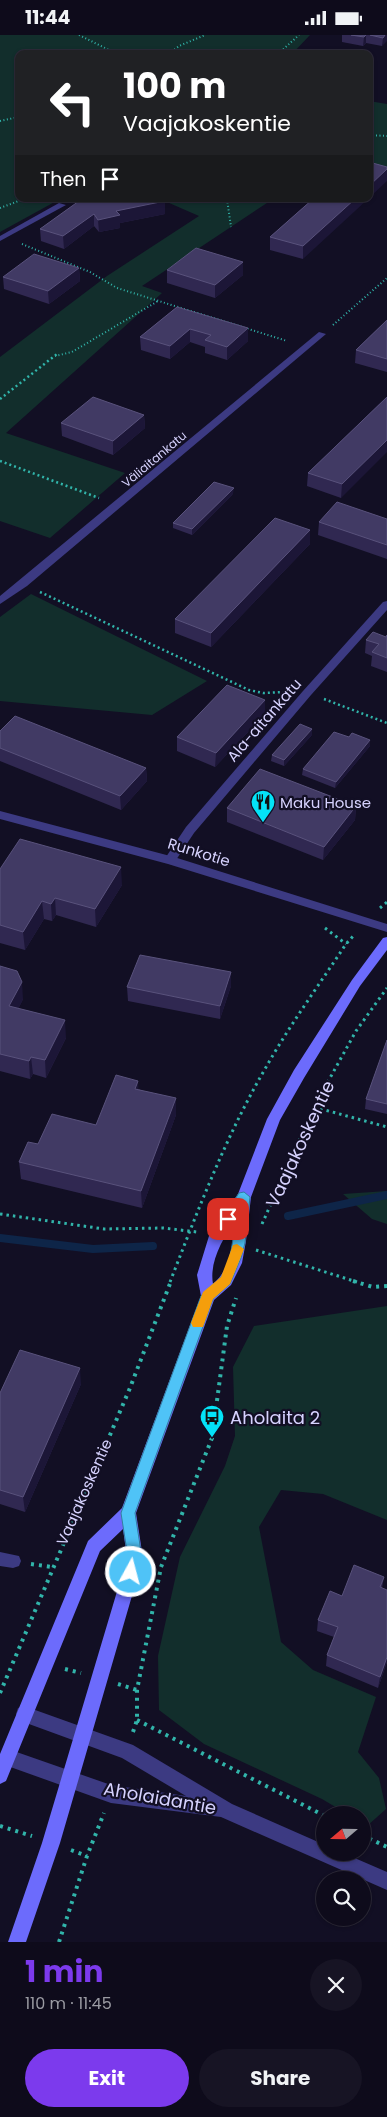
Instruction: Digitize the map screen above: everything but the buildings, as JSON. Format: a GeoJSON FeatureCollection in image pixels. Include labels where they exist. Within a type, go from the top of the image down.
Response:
{"type":"FeatureCollection","features":[{"type":"Feature","properties":{"kind":"main road","name":"Vaajakoskentie"},"geometry":{"type":"LineString","coordinates":[[208,1296],[204,1275],[216,1236],[244,1197],[274,1119],[299,1074],[356,983],[387,941]]}},
{"type":"Feature","properties":{"kind":"main road","name":"Vaajakoskentie"},"geometry":{"type":"LineString","coordinates":[[0,1775],[94,1546],[128,1513],[208,1296],[226,1281],[239,1243],[244,1197]]}},
{"type":"Feature","properties":{"kind":"main road","name":"Vaajakoskentie"},"geometry":{"type":"LineString","coordinates":[[17,1942],[51,1843],[135,1558],[128,1513]]}},
{"type":"Feature","properties":{"kind":"street"},"geometry":{"type":"LineString","coordinates":[[2,238],[62,205]]}},
{"type":"Feature","properties":{"kind":"street","name":"Väliaitankatu"},"geometry":{"type":"LineString","coordinates":[[0,601],[23,584],[322,334]]}},
{"type":"Feature","properties":{"kind":"street","name":"Ala-aitankatu"},"geometry":{"type":"LineString","coordinates":[[170,860],[190,830],[307,693],[387,604]]}},
{"type":"Feature","properties":{"kind":"street","name":"Runkotie"},"geometry":{"type":"LineString","coordinates":[[0,815],[170,860],[387,928]]}},
{"type":"Feature","properties":{"kind":"street","name":"Aholaidantie"},"geometry":{"type":"LineString","coordinates":[[24,1713],[127,1751],[226,1810],[387,1881]]}},
{"type":"Feature","properties":{"kind":"street","name":"Aholaidantie"},"geometry":{"type":"LineString","coordinates":[[8,1758],[70,1778],[111,1794],[226,1810]]}},
{"type":"Feature","properties":{"kind":"path"},"geometry":{"type":"LineString","coordinates":[[79,35],[109,50]]}},
{"type":"Feature","properties":{"kind":"path"},"geometry":{"type":"LineString","coordinates":[[174,50],[179,46],[205,35]]}},
{"type":"Feature","properties":{"kind":"path"},"geometry":{"type":"LineString","coordinates":[[282,50],[299,35]]}},
{"type":"Feature","properties":{"kind":"path"},"geometry":{"type":"LineString","coordinates":[[0,121],[15,118]]}},
{"type":"Feature","properties":{"kind":"path"},"geometry":{"type":"LineString","coordinates":[[373,135],[387,136]]}},
{"type":"Feature","properties":{"kind":"path"},"geometry":{"type":"LineString","coordinates":[[0,208],[16,202]]}},
{"type":"Feature","properties":{"kind":"path"},"geometry":{"type":"LineString","coordinates":[[227,202],[231,227]]}},
{"type":"Feature","properties":{"kind":"path"},"geometry":{"type":"LineString","coordinates":[[2,238],[90,272],[117,288],[307,347]]}},
{"type":"Feature","properties":{"kind":"path"},"geometry":{"type":"LineString","coordinates":[[322,334],[387,277]]}},
{"type":"Feature","properties":{"kind":"path"},"geometry":{"type":"LineString","coordinates":[[0,399],[57,354],[72,352],[158,300]]}},
{"type":"Feature","properties":{"kind":"path"},"geometry":{"type":"LineString","coordinates":[[0,461],[118,505]]}},
{"type":"Feature","properties":{"kind":"path"},"geometry":{"type":"LineString","coordinates":[[23,584],[249,690],[262,693],[307,693],[387,723]]}},
{"type":"Feature","properties":{"kind":"path","name":"Vaajakoskentie"},"geometry":{"type":"LineString","coordinates":[[0,1693],[52,1567],[130,1388],[190,1230],[264,1068],[346,944],[366,921],[387,902]]}},
{"type":"Feature","properties":{"kind":"path","name":"Vaajakoskentie"},"geometry":{"type":"LineString","coordinates":[[259,1232],[314,1107],[356,1031],[387,988]]}},
{"type":"Feature","properties":{"kind":"path"},"geometry":{"type":"LineString","coordinates":[[314,1107],[387,1127]]}},
{"type":"Feature","properties":{"kind":"path"},"geometry":{"type":"LineString","coordinates":[[0,1213],[104,1229],[190,1230]]}},
{"type":"Feature","properties":{"kind":"path"},"geometry":{"type":"LineString","coordinates":[[251,1249],[373,1287],[387,1286]]}},
{"type":"Feature","properties":{"kind":"path"},"geometry":{"type":"LineString","coordinates":[[127,1751],[137,1721],[136,1690],[161,1567],[212,1438],[227,1326],[238,1292]]}},
{"type":"Feature","properties":{"kind":"path"},"geometry":{"type":"LineString","coordinates":[[16,1655],[136,1690]]}},
{"type":"Feature","properties":{"kind":"path"},"geometry":{"type":"LineString","coordinates":[[137,1721],[316,1811]]}},
{"type":"Feature","properties":{"kind":"path"},"geometry":{"type":"LineString","coordinates":[[59,1942],[87,1856],[111,1794]]}},
{"type":"Feature","properties":{"kind":"path"},"geometry":{"type":"LineString","coordinates":[[371,1839],[387,1847]]}},
{"type":"Feature","properties":{"kind":"green space"},"geometry":{"type":"Polygon","coordinates":[[[0,35],[310,35],[296,50],[15,50],[15,202],[55,202],[0,232],[0,35]]]}},
{"type":"Feature","properties":{"kind":"green space"},"geometry":{"type":"Polygon","coordinates":[[[373,102],[387,104],[387,171],[373,166],[373,102]]]}},
{"type":"Feature","properties":{"kind":"green space"},"geometry":{"type":"Polygon","coordinates":[[[167,202],[268,202],[142,286],[162,293],[6,433],[125,473],[50,538],[0,521],[0,357],[107,276],[199,216],[167,202]]]}},
{"type":"Feature","properties":{"kind":"green space"},"geometry":{"type":"Polygon","coordinates":[[[31,594],[207,681],[152,715],[0,701],[0,617],[31,594]]]}},
{"type":"Feature","properties":{"kind":"green space"},"geometry":{"type":"Polygon","coordinates":[[[387,1191],[387,1224],[372,1219],[343,1194],[387,1191]]]}},
{"type":"Feature","properties":{"kind":"green space"},"geometry":{"type":"Polygon","coordinates":[[[387,1306],[387,1520],[323,1494],[281,1490],[259,1527],[281,1642],[313,1670],[376,1697],[358,1752],[379,1778],[386,1809],[371,1822],[371,1806],[334,1806],[204,1744],[159,1710],[158,1656],[180,1557],[225,1466],[235,1436],[233,1367],[254,1326],[387,1306]]]}},
{"type":"Feature","properties":{"kind":"waterway"},"geometry":{"type":"LineString","coordinates":[[288,1216],[387,1195]]}},
{"type":"Feature","properties":{"kind":"waterway"},"geometry":{"type":"LineString","coordinates":[[0,1238],[93,1249],[153,1246]]}},
{"type":"Feature","properties":{"kind":"slow traffic"},"geometry":{"type":"LineString","coordinates":[[198,1323],[208,1296],[226,1281],[237,1249]]}},
{"type":"Feature","properties":{"kind":"place","name":"Maku House"},"geometry":{"type":"Point","coordinates":[263,823]}},
{"type":"Feature","properties":{"kind":"place","name":"Aholaita 2"},"geometry":{"type":"Point","coordinates":[212,1438]}},
{"type":"Feature","properties":{"kind":"route"},"geometry":{"type":"LineString","coordinates":[[131,1572],[135,1558],[128,1513],[208,1296],[226,1281],[235,1258],[239,1243],[244,1197],[228,1219]]}}]}
